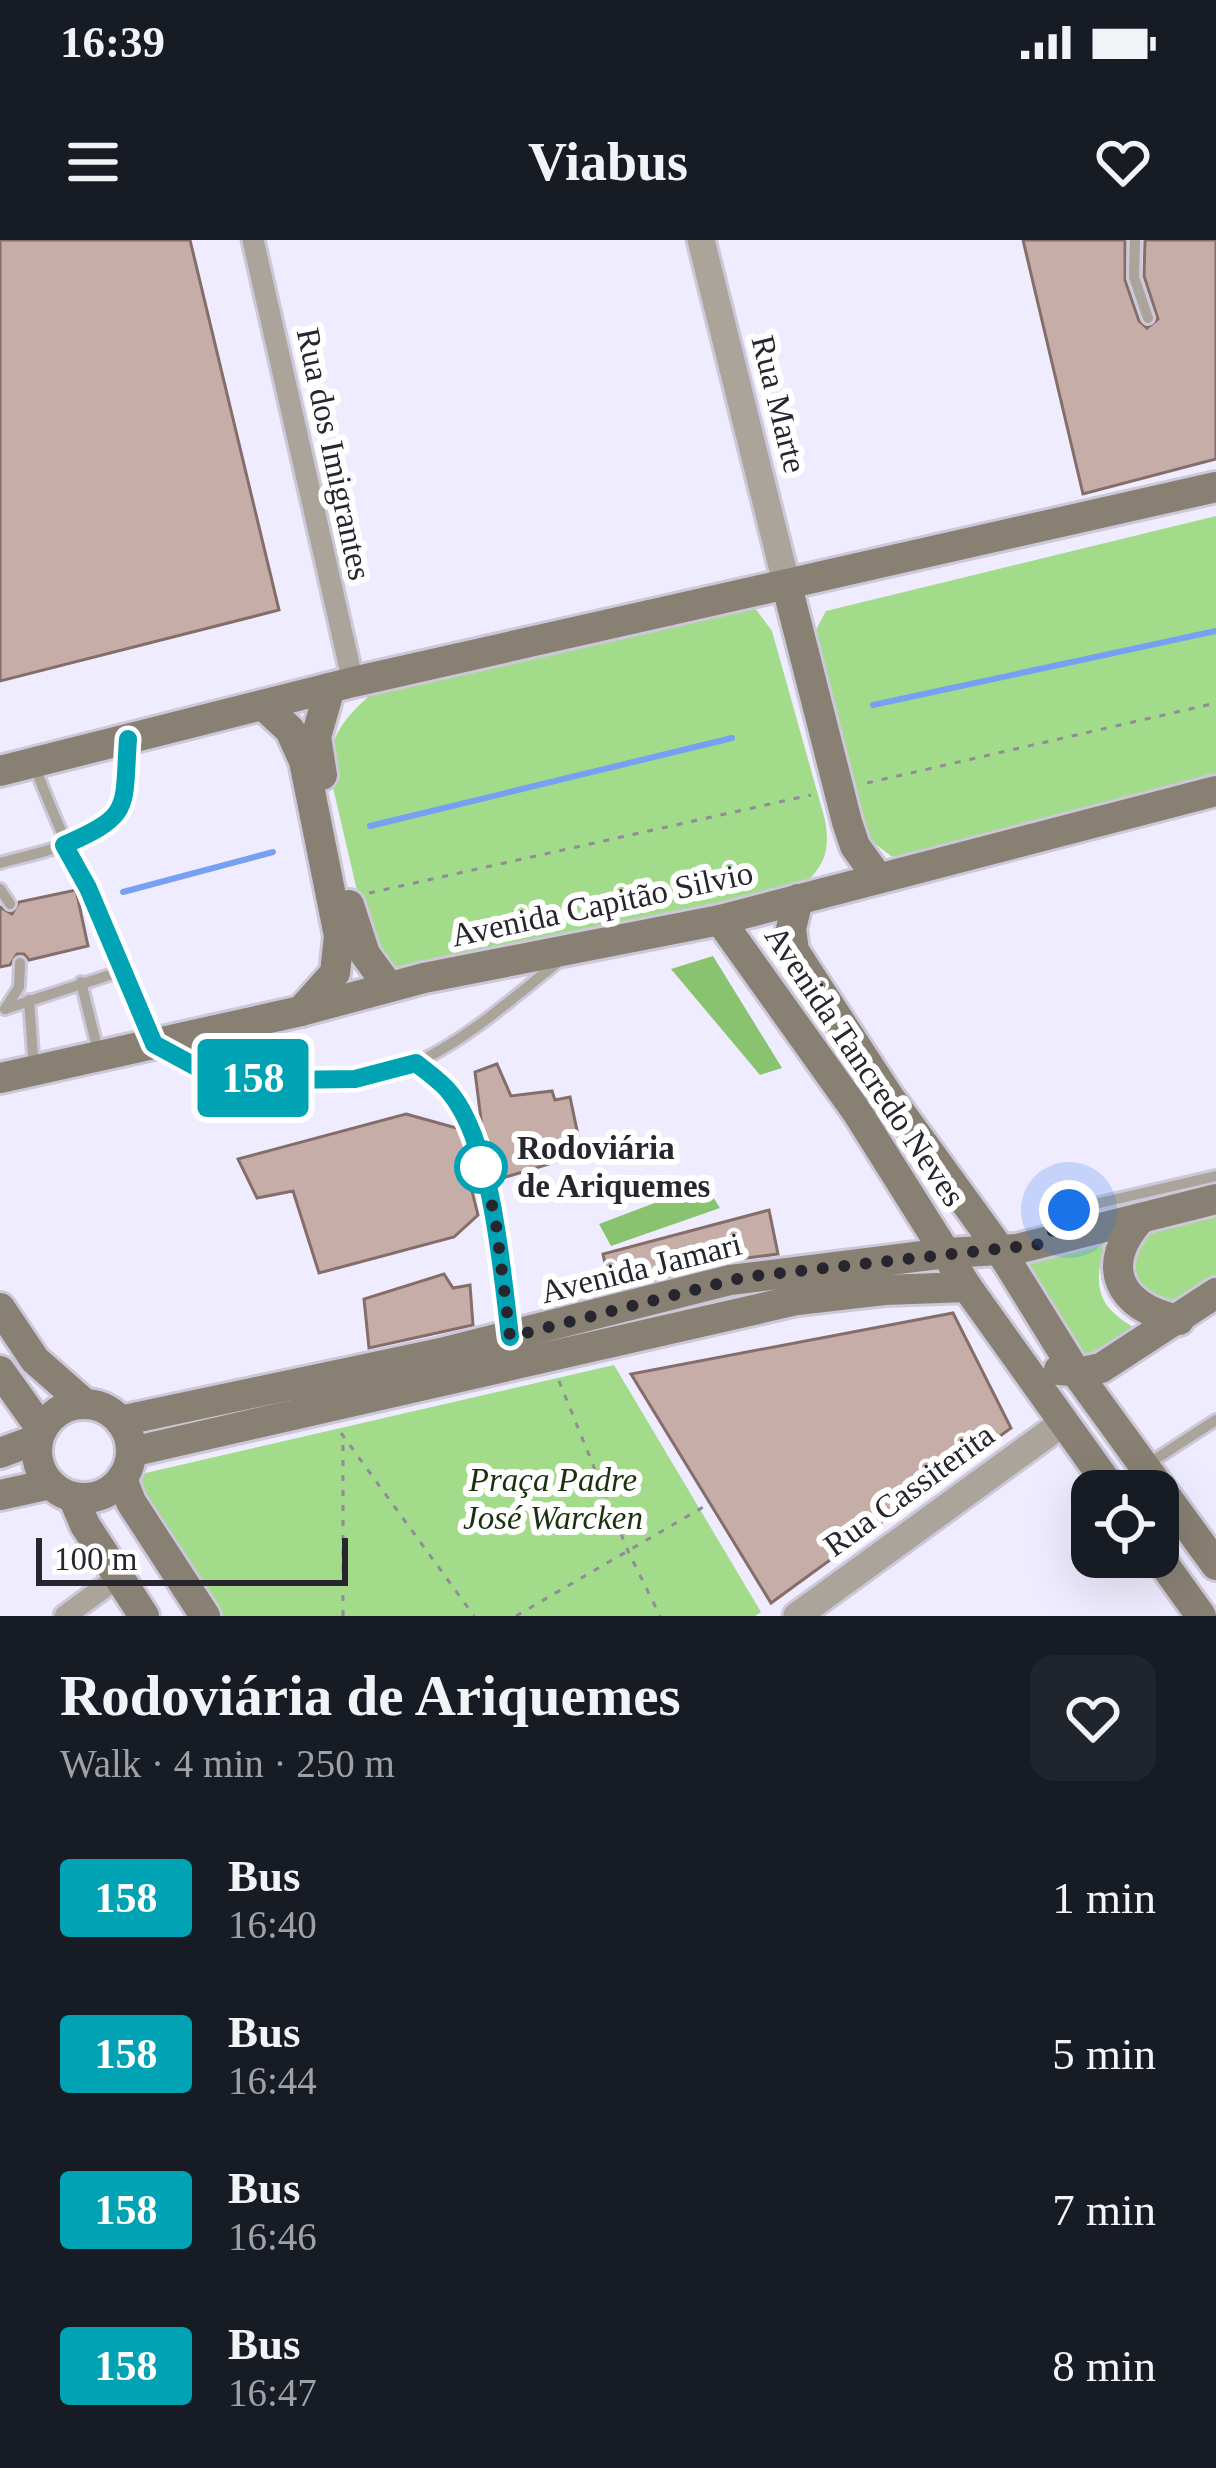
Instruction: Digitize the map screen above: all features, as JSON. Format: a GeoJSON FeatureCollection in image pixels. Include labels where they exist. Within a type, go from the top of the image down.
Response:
{"type":"FeatureCollection","features":[{"type":"Feature","properties":{"kind":"main road"},"geometry":{"type":"LineString","coordinates":[[0,771],[341,685],[1216,487]]}},
{"type":"Feature","properties":{"kind":"main road"},"geometry":{"type":"LineString","coordinates":[[787,586],[855,846],[878,878]]}},
{"type":"Feature","properties":{"kind":"main road"},"geometry":{"type":"LineString","coordinates":[[341,685],[316,737],[347,898],[365,954],[388,987]]}},
{"type":"Feature","properties":{"kind":"main road"},"geometry":{"type":"LineString","coordinates":[[263,705],[290,730],[304,761],[339,936],[334,973],[301,1011]]}},
{"type":"Feature","properties":{"kind":"main road","name":"Avenida Capitão Silvio"},"geometry":{"type":"LineString","coordinates":[[0,1078],[388,987],[720,920],[1216,791]]}},
{"type":"Feature","properties":{"kind":"main road","name":"Avenida Tancredo Neves"},"geometry":{"type":"LineString","coordinates":[[798,899],[790,929],[794,950],[887,1094],[1000,1250],[1075,1371],[1147,1470]]}},
{"type":"Feature","properties":{"kind":"main road","name":"Avenida Tancredo Neves"},"geometry":{"type":"LineString","coordinates":[[720,920],[857,1112],[967,1287],[1098,1470]]}},
{"type":"Feature","properties":{"kind":"main road"},"geometry":{"type":"LineString","coordinates":[[857,1112],[887,1094]]}},
{"type":"Feature","properties":{"kind":"main road","name":"Avenida Jamari"},"geometry":{"type":"LineString","coordinates":[[120,1421],[510,1337],[738,1278],[1042,1244],[1216,1199]]}},
{"type":"Feature","properties":{"kind":"main road"},"geometry":{"type":"LineString","coordinates":[[1142,1218],[1125,1235],[1116,1264],[1120,1279],[1140,1306],[1179,1320]]}},
{"type":"Feature","properties":{"kind":"main road"},"geometry":{"type":"LineString","coordinates":[[738,1278],[745,1310]]}},
{"type":"Feature","properties":{"kind":"main road","name":"Avenida Jamari"},"geometry":{"type":"LineString","coordinates":[[127,1465],[324,1409],[745,1310],[884,1290],[967,1287]]}},
{"type":"Feature","properties":{"kind":"main road"},"geometry":{"type":"LineString","coordinates":[[1027,1368],[1101,1368],[1216,1293]]}},
{"type":"Feature","properties":{"kind":"main road"},"geometry":{"type":"LineString","coordinates":[[0,1308],[35,1360],[85,1404],[110,1412],[120,1421],[131,1502],[206,1616]]}},
{"type":"Feature","properties":{"kind":"main road"},"geometry":{"type":"LineString","coordinates":[[0,1371],[40,1434],[41,1471],[61,1490],[144,1616]]}},
{"type":"Feature","properties":{"kind":"main road"},"geometry":{"type":"LineString","coordinates":[[0,1453],[40,1434],[60,1411],[85,1404]]}},
{"type":"Feature","properties":{"kind":"main road"},"geometry":{"type":"LineString","coordinates":[[0,1495],[61,1490],[100,1495],[127,1465]]}},
{"type":"Feature","properties":{"kind":"main road","name":"Avenida Tancredo Neves"},"geometry":{"type":"LineString","coordinates":[[1179,1529],[1216,1565]]}},
{"type":"Feature","properties":{"kind":"main road"},"geometry":{"type":"LineString","coordinates":[[1174,1578],[1201,1616]]}},
{"type":"Feature","properties":{"kind":"street","name":"Rua dos Imigrantes"},"geometry":{"type":"LineString","coordinates":[[253,240],[341,685]]}},
{"type":"Feature","properties":{"kind":"street","name":"Rua Marte"},"geometry":{"type":"LineString","coordinates":[[701,240],[787,586]]}},
{"type":"Feature","properties":{"kind":"street","name":"Rua Cassiterita"},"geometry":{"type":"LineString","coordinates":[[797,1616],[1064,1422]]}},
{"type":"Feature","properties":{"kind":"street"},"geometry":{"type":"LineString","coordinates":[[65,1616],[117,1578]]}},
{"type":"Feature","properties":{"kind":"lane"},"geometry":{"type":"LineString","coordinates":[[1135,240],[1134,277],[1148,318]]}},
{"type":"Feature","properties":{"kind":"lane"},"geometry":{"type":"LineString","coordinates":[[0,863],[64,845],[108,826],[124,803],[128,739]]}},
{"type":"Feature","properties":{"kind":"lane"},"geometry":{"type":"LineString","coordinates":[[34,762],[64,845],[88,888],[154,1044],[213,1076],[355,1079],[416,1063],[576,948]]}},
{"type":"Feature","properties":{"kind":"lane"},"geometry":{"type":"LineString","coordinates":[[0,889],[10,904]]}},
{"type":"Feature","properties":{"kind":"lane"},"geometry":{"type":"LineString","coordinates":[[3,1012],[19,987],[20,962]]}},
{"type":"Feature","properties":{"kind":"lane"},"geometry":{"type":"LineString","coordinates":[[3,1012],[122,971]]}},
{"type":"Feature","properties":{"kind":"lane"},"geometry":{"type":"LineString","coordinates":[[81,982],[100,1056]]}},
{"type":"Feature","properties":{"kind":"lane"},"geometry":{"type":"LineString","coordinates":[[29,1000],[34,1070]]}},
{"type":"Feature","properties":{"kind":"lane"},"geometry":{"type":"LineString","coordinates":[[416,1063],[449,1090],[466,1116],[495,1216],[510,1337]]}},
{"type":"Feature","properties":{"kind":"lane"},"geometry":{"type":"LineString","coordinates":[[1042,1244],[1069,1210],[1216,1176]]}},
{"type":"Feature","properties":{"kind":"lane"},"geometry":{"type":"LineString","coordinates":[[1145,1466],[1216,1420]]}},
{"type":"Feature","properties":{"kind":"path"},"geometry":{"type":"LineString","coordinates":[[347,898],[1216,703]]}},
{"type":"Feature","properties":{"kind":"path"},"geometry":{"type":"LineString","coordinates":[[550,1358],[628,1551],[660,1616]]}},
{"type":"Feature","properties":{"kind":"path"},"geometry":{"type":"LineString","coordinates":[[324,1409],[474,1616]]}},
{"type":"Feature","properties":{"kind":"path"},"geometry":{"type":"LineString","coordinates":[[343,1616],[344,1436]]}},
{"type":"Feature","properties":{"kind":"path"},"geometry":{"type":"LineString","coordinates":[[516,1616],[705,1506]]}},
{"type":"Feature","properties":{"kind":"green space"},"geometry":{"type":"Polygon","coordinates":[[[1216,516],[1216,782],[899,862],[870,840],[814,633],[826,611],[1216,516]]]}},
{"type":"Feature","properties":{"kind":"green space"},"geometry":{"type":"Polygon","coordinates":[[[755,608],[772,631],[825,820],[825,855],[805,884],[420,975],[390,964],[368,938],[328,766],[336,735],[369,696],[755,608]]]}},
{"type":"Feature","properties":{"kind":"green space"},"geometry":{"type":"Polygon","coordinates":[[[713,956],[782,1068],[760,1075],[671,969],[713,956]]]}},
{"type":"Feature","properties":{"kind":"green space"},"geometry":{"type":"Polygon","coordinates":[[[705,1184],[720,1208],[611,1246],[599,1224],[705,1184]]]}},
{"type":"Feature","properties":{"kind":"green space"},"geometry":{"type":"Polygon","coordinates":[[[1216,1212],[1216,1279],[1166,1310],[1126,1282],[1144,1229],[1216,1212]]]}},
{"type":"Feature","properties":{"kind":"green space"},"geometry":{"type":"Polygon","coordinates":[[[1106,1237],[1099,1270],[1101,1294],[1114,1313],[1142,1332],[1082,1375],[1007,1271],[1106,1237]]]}},
{"type":"Feature","properties":{"kind":"green space","name":"Praça Padre José Warcken"},"geometry":{"type":"Polygon","coordinates":[[[614,1365],[761,1612],[755,1616],[218,1616],[141,1503],[137,1475],[614,1365]]]}},
{"type":"Feature","properties":{"kind":"building"},"geometry":{"type":"Polygon","coordinates":[[[0,240],[190,240],[279,610],[0,681],[0,240]]]}},
{"type":"Feature","properties":{"kind":"building"},"geometry":{"type":"Polygon","coordinates":[[[1023,240],[1125,240],[1125,280],[1139,321],[1147,328],[1158,319],[1144,276],[1145,240],[1216,240],[1216,459],[1083,494],[1023,240]]]}},
{"type":"Feature","properties":{"kind":"building"},"geometry":{"type":"Polygon","coordinates":[[[76,890],[88,946],[29,960],[17,954],[10,965],[0,967],[0,907],[12,914],[19,902],[76,890]]]}},
{"type":"Feature","properties":{"kind":"building"},"geometry":{"type":"Polygon","coordinates":[[[497,1064],[511,1096],[552,1091],[555,1100],[570,1097],[582,1154],[496,1180],[483,1135],[475,1072],[497,1064]]]}},
{"type":"Feature","properties":{"kind":"building","name":"Rodoviária de Ariquemes"},"geometry":{"type":"Polygon","coordinates":[[[406,1114],[460,1129],[478,1186],[471,1187],[478,1215],[454,1237],[319,1273],[293,1191],[257,1198],[238,1159],[406,1114]]]}},
{"type":"Feature","properties":{"kind":"building"},"geometry":{"type":"Polygon","coordinates":[[[769,1210],[778,1254],[725,1261],[611,1290],[603,1254],[769,1210]]]}},
{"type":"Feature","properties":{"kind":"building"},"geometry":{"type":"Polygon","coordinates":[[[444,1274],[453,1288],[470,1285],[473,1325],[369,1348],[364,1299],[444,1274]]]}},
{"type":"Feature","properties":{"kind":"building"},"geometry":{"type":"Polygon","coordinates":[[[953,1313],[1011,1428],[771,1603],[631,1374],[953,1313]]]}},
{"type":"Feature","properties":{"kind":"waterway"},"geometry":{"type":"LineString","coordinates":[[873,705],[1216,631]]}},
{"type":"Feature","properties":{"kind":"waterway"},"geometry":{"type":"LineString","coordinates":[[370,826],[732,738]]}},
{"type":"Feature","properties":{"kind":"waterway"},"geometry":{"type":"LineString","coordinates":[[123,892],[273,852]]}},
{"type":"Feature","properties":{"kind":"bus line","name":"158"},"geometry":{"type":"LineString","coordinates":[[128,739],[124,803],[108,826],[64,845],[88,888],[154,1044],[213,1076],[355,1079],[416,1063],[449,1090],[466,1116],[495,1216],[510,1337]]}},
{"type":"Feature","properties":{"kind":"place","name":"Rodoviária de Ariquemes"},"geometry":{"type":"Point","coordinates":[481,1167]}},
{"type":"Feature","properties":{"kind":"route"},"geometry":{"type":"LineString","coordinates":[[481,1167],[478,1155],[495,1216],[510,1337],[745,1277],[1042,1244],[1069,1210]]}}]}
